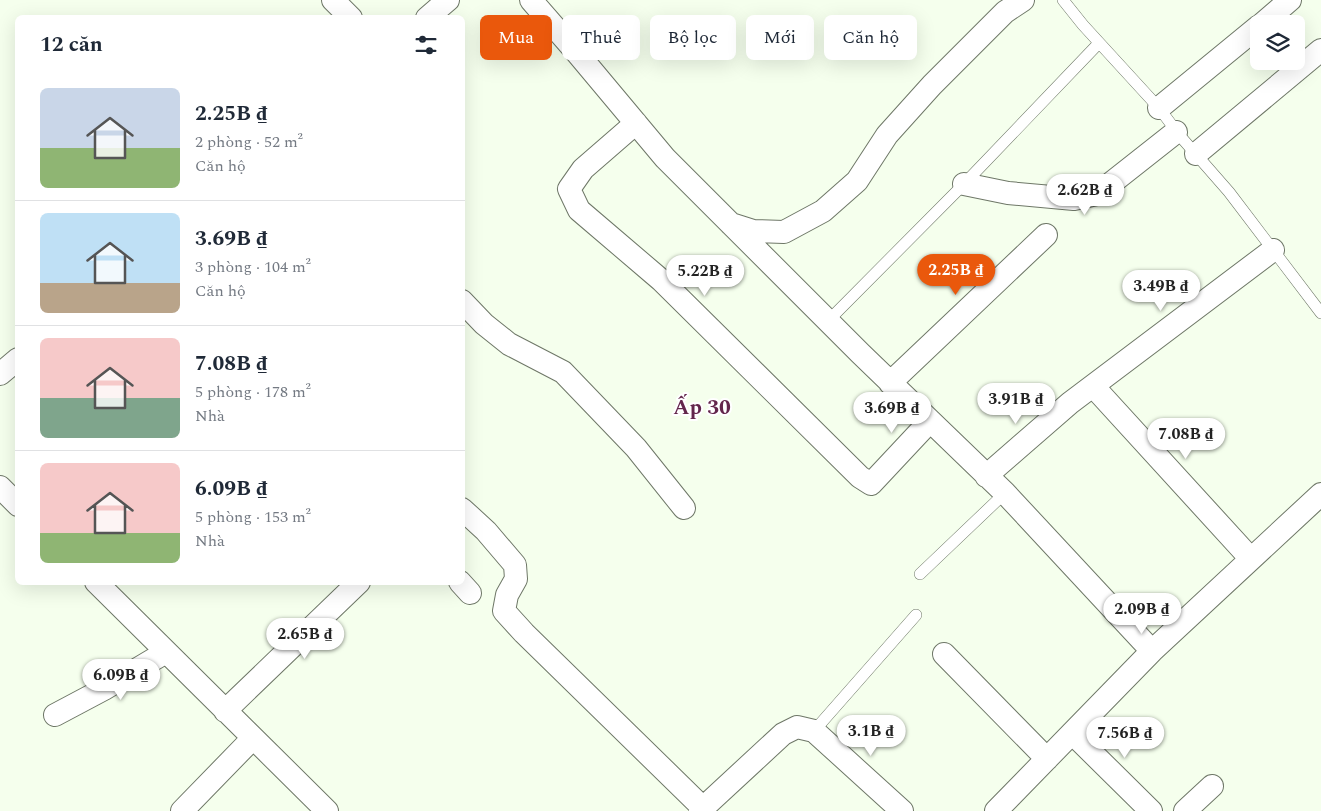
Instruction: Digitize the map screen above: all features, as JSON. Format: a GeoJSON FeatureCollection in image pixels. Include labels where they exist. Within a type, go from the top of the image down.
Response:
{"type":"FeatureCollection","features":[{"type":"Feature","properties":{"kind":"street"},"geometry":{"type":"LineString","coordinates":[[333,0],[348,15]]}},
{"type":"Feature","properties":{"kind":"street"},"geometry":{"type":"LineString","coordinates":[[430,15],[448,0]]}},
{"type":"Feature","properties":{"kind":"street"},"geometry":{"type":"LineString","coordinates":[[531,0],[665,158],[890,383],[1005,493],[1152,652]]}},
{"type":"Feature","properties":{"kind":"street"},"geometry":{"type":"LineString","coordinates":[[731,224],[753,231],[784,232],[822,211],[857,181],[886,135],[932,85],[1005,12],[1023,0]]}},
{"type":"Feature","properties":{"kind":"street"},"geometry":{"type":"LineString","coordinates":[[1272,15],[1290,0]]}},
{"type":"Feature","properties":{"kind":"street"},"geometry":{"type":"LineString","coordinates":[[1159,108],[1250,33]]}},
{"type":"Feature","properties":{"kind":"street"},"geometry":{"type":"LineString","coordinates":[[1196,154],[1321,50]]}},
{"type":"Feature","properties":{"kind":"street"},"geometry":{"type":"LineString","coordinates":[[636,123],[583,170],[569,189],[579,210],[661,280],[853,470],[871,484],[930,421]]}},
{"type":"Feature","properties":{"kind":"street"},"geometry":{"type":"LineString","coordinates":[[964,184],[1008,193],[1074,199],[1086,198],[1097,194],[1176,132]]}},
{"type":"Feature","properties":{"kind":"street"},"geometry":{"type":"LineString","coordinates":[[890,383],[1046,236]]}},
{"type":"Feature","properties":{"kind":"street"},"geometry":{"type":"LineString","coordinates":[[986,476],[1070,403],[1273,250]]}},
{"type":"Feature","properties":{"kind":"street"},"geometry":{"type":"LineString","coordinates":[[465,304],[484,324],[509,344],[563,372],[636,448],[684,508]]}},
{"type":"Feature","properties":{"kind":"street"},"geometry":{"type":"LineString","coordinates":[[0,374],[15,362]]}},
{"type":"Feature","properties":{"kind":"street"},"geometry":{"type":"LineString","coordinates":[[1093,386],[1251,559]]}},
{"type":"Feature","properties":{"kind":"street"},"geometry":{"type":"LineString","coordinates":[[0,487],[15,501]]}},
{"type":"Feature","properties":{"kind":"street"},"geometry":{"type":"LineString","coordinates":[[996,811],[1152,652],[1321,494]]}},
{"type":"Feature","properties":{"kind":"street"},"geometry":{"type":"LineString","coordinates":[[465,512],[486,531],[515,565],[516,579],[507,595],[504,610],[524,633],[702,810],[782,734],[797,727],[814,731],[902,811]]}},
{"type":"Feature","properties":{"kind":"street"},"geometry":{"type":"LineString","coordinates":[[99,585],[327,811]]}},
{"type":"Feature","properties":{"kind":"street"},"geometry":{"type":"LineString","coordinates":[[226,711],[356,585]]}},
{"type":"Feature","properties":{"kind":"street"},"geometry":{"type":"LineString","coordinates":[[55,715],[104,689],[166,652]]}},
{"type":"Feature","properties":{"kind":"street"},"geometry":{"type":"LineString","coordinates":[[944,654],[1047,759]]}},
{"type":"Feature","properties":{"kind":"street"},"geometry":{"type":"LineString","coordinates":[[1072,733],[1151,811]]}},
{"type":"Feature","properties":{"kind":"street"},"geometry":{"type":"LineString","coordinates":[[182,811],[253,738]]}},
{"type":"Feature","properties":{"kind":"street"},"geometry":{"type":"LineString","coordinates":[[1185,811],[1212,786]]}},
{"type":"Feature","properties":{"kind":"lane"},"geometry":{"type":"LineString","coordinates":[[1062,0],[1159,108],[1176,132],[1229,192],[1321,314]]}},
{"type":"Feature","properties":{"kind":"lane"},"geometry":{"type":"LineString","coordinates":[[828,321],[964,184],[1099,43]]}},
{"type":"Feature","properties":{"kind":"lane"},"geometry":{"type":"LineString","coordinates":[[920,574],[1005,493]]}},
{"type":"Feature","properties":{"kind":"lane"},"geometry":{"type":"LineString","coordinates":[[814,731],[916,615]]}},
{"type":"Feature","properties":{"kind":"district","name":"Ấp 30"},"geometry":{"type":"Point","coordinates":[702,408]}}]}
